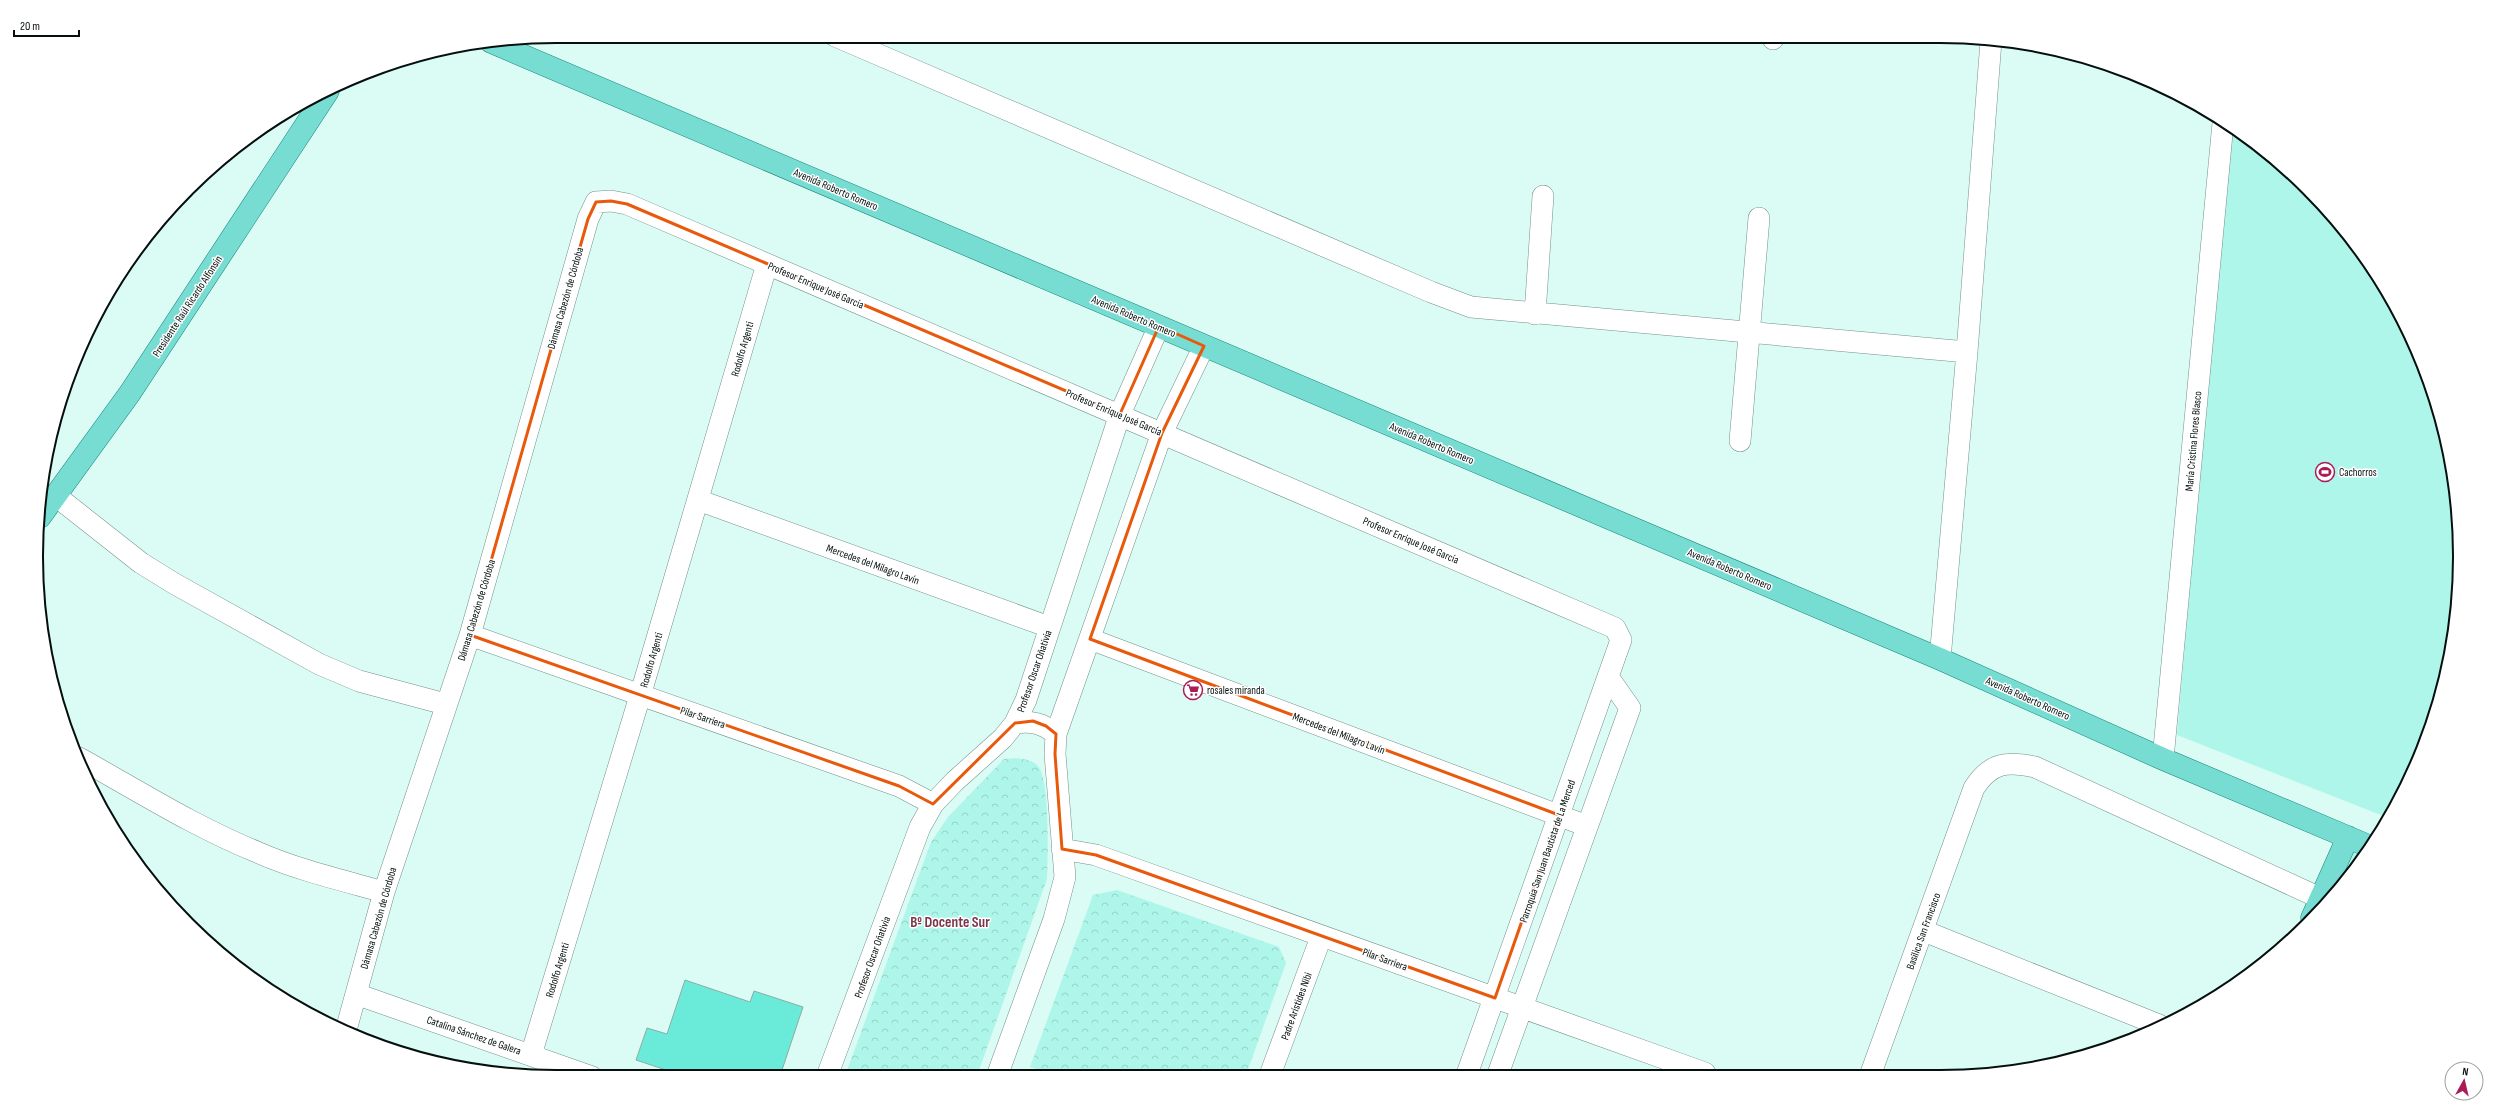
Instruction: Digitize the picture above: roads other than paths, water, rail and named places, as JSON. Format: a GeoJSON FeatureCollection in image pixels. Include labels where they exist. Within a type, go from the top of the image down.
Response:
{"type":"FeatureCollection","features":[{"type":"Feature","properties":{"kind":"main road","name":"Avenida Roberto Romero"},"geometry":{"type":"LineString","coordinates":[[500,46],[1940,658],[2163,758],[2364,844]]}},
{"type":"Feature","properties":{"kind":"main road","name":"Presidente Raúl Ricardo Alfonsín"},"geometry":{"type":"LineString","coordinates":[[45,510],[130,393],[322,100]]}},
{"type":"Feature","properties":{"kind":"main road"},"geometry":{"type":"LineString","coordinates":[[2318,904],[2348,837]]}},
{"type":"Feature","properties":{"kind":"street"},"geometry":{"type":"LineString","coordinates":[[851,43],[1431,292],[1471,307],[1534,314],[1967,352]]}},
{"type":"Feature","properties":{"kind":"street"},"geometry":{"type":"LineString","coordinates":[[1940,658],[1967,352],[1991,46]]}},
{"type":"Feature","properties":{"kind":"street","name":"María Cristina Flores Blasco"},"geometry":{"type":"LineString","coordinates":[[2163,758],[2222,128]]}},
{"type":"Feature","properties":{"kind":"street"},"geometry":{"type":"LineString","coordinates":[[1534,314],[1543,196]]}},
{"type":"Feature","properties":{"kind":"street","name":"Profesor Enrique José García"},"geometry":{"type":"LineString","coordinates":[[611,200],[627,204],[1120,414],[1615,628]]}},
{"type":"Feature","properties":{"kind":"street","name":"Dámasa Cabezón de Córdoba"},"geometry":{"type":"LineString","coordinates":[[347,1025],[384,892],[445,704],[470,635],[588,219],[596,202],[611,200]]}},
{"type":"Feature","properties":{"kind":"street"},"geometry":{"type":"LineString","coordinates":[[1740,441],[1759,218]]}},
{"type":"Feature","properties":{"kind":"street","name":"Rodolfo Argenti"},"geometry":{"type":"LineString","coordinates":[[531,1055],[640,696],[767,264]]}},
{"type":"Feature","properties":{"kind":"street","name":"Profesor Oscar Oñativia"},"geometry":{"type":"LineString","coordinates":[[829,1070],[920,827],[933,804],[955,781],[1002,738],[1015,723],[1026,700],[1120,414],[1159,326]]}},
{"type":"Feature","properties":{"kind":"street"},"geometry":{"type":"LineString","coordinates":[[999,1070],[1061,895],[1065,877],[1055,754],[1056,734],[1162,433],[1204,346]]}},
{"type":"Feature","properties":{"kind":"street"},"geometry":{"type":"LineString","coordinates":[[56,496],[140,563],[319,664],[359,681],[445,704]]}},
{"type":"Feature","properties":{"kind":"street","name":"Mercedes del Milagro Lavín"},"geometry":{"type":"LineString","coordinates":[[698,500],[1049,627]]}},
{"type":"Feature","properties":{"kind":"street","name":"Parroquia San Juan Bautista de La Merced"},"geometry":{"type":"LineString","coordinates":[[1468,1070],[1621,640],[1615,628]]}},
{"type":"Feature","properties":{"kind":"street","name":"Pilar Sarriera"},"geometry":{"type":"LineString","coordinates":[[470,635],[899,786],[933,804]]}},
{"type":"Feature","properties":{"kind":"street","name":"Mercedes del Milagro Lavín"},"geometry":{"type":"LineString","coordinates":[[1090,639],[1587,826]]}},
{"type":"Feature","properties":{"kind":"street"},"geometry":{"type":"LineString","coordinates":[[1499,1070],[1630,708],[1608,678]]}},
{"type":"Feature","properties":{"kind":"street"},"geometry":{"type":"LineString","coordinates":[[1015,723],[1033,721],[1046,726],[1056,734]]}},
{"type":"Feature","properties":{"kind":"street"},"geometry":{"type":"LineString","coordinates":[[86,762],[217,834],[256,852],[298,868],[384,892]]}},
{"type":"Feature","properties":{"kind":"street","name":"Basílica San Francisco"},"geometry":{"type":"LineString","coordinates":[[1872,1070],[1924,931],[1974,788],[1982,775],[1995,768],[2013,763],[2035,767],[2315,907]]}},
{"type":"Feature","properties":{"kind":"street","name":"Pilar Sarriera"},"geometry":{"type":"LineString","coordinates":[[1062,849],[1096,855],[1495,998],[1690,1070]]}},
{"type":"Feature","properties":{"kind":"street"},"geometry":{"type":"LineString","coordinates":[[1924,931],[2154,1023]]}},
{"type":"Feature","properties":{"kind":"street","name":"Padre Arístides Nibi"},"geometry":{"type":"LineString","coordinates":[[1272,1070],[1321,936]]}},
{"type":"Feature","properties":{"kind":"street","name":"Catalina Sánchez de Galera"},"geometry":{"type":"LineString","coordinates":[[356,994],[573,1070]]}},
{"type":"Feature","properties":{"kind":"place","name":"Cachorros"},"geometry":{"type":"Point","coordinates":[2325,472]}},
{"type":"Feature","properties":{"kind":"place","name":"rosales miranda"},"geometry":{"type":"Point","coordinates":[1193,690]}},
{"type":"Feature","properties":{"kind":"district","name":"Bº Docente Sur"},"geometry":{"type":"Point","coordinates":[950,922]}}]}
